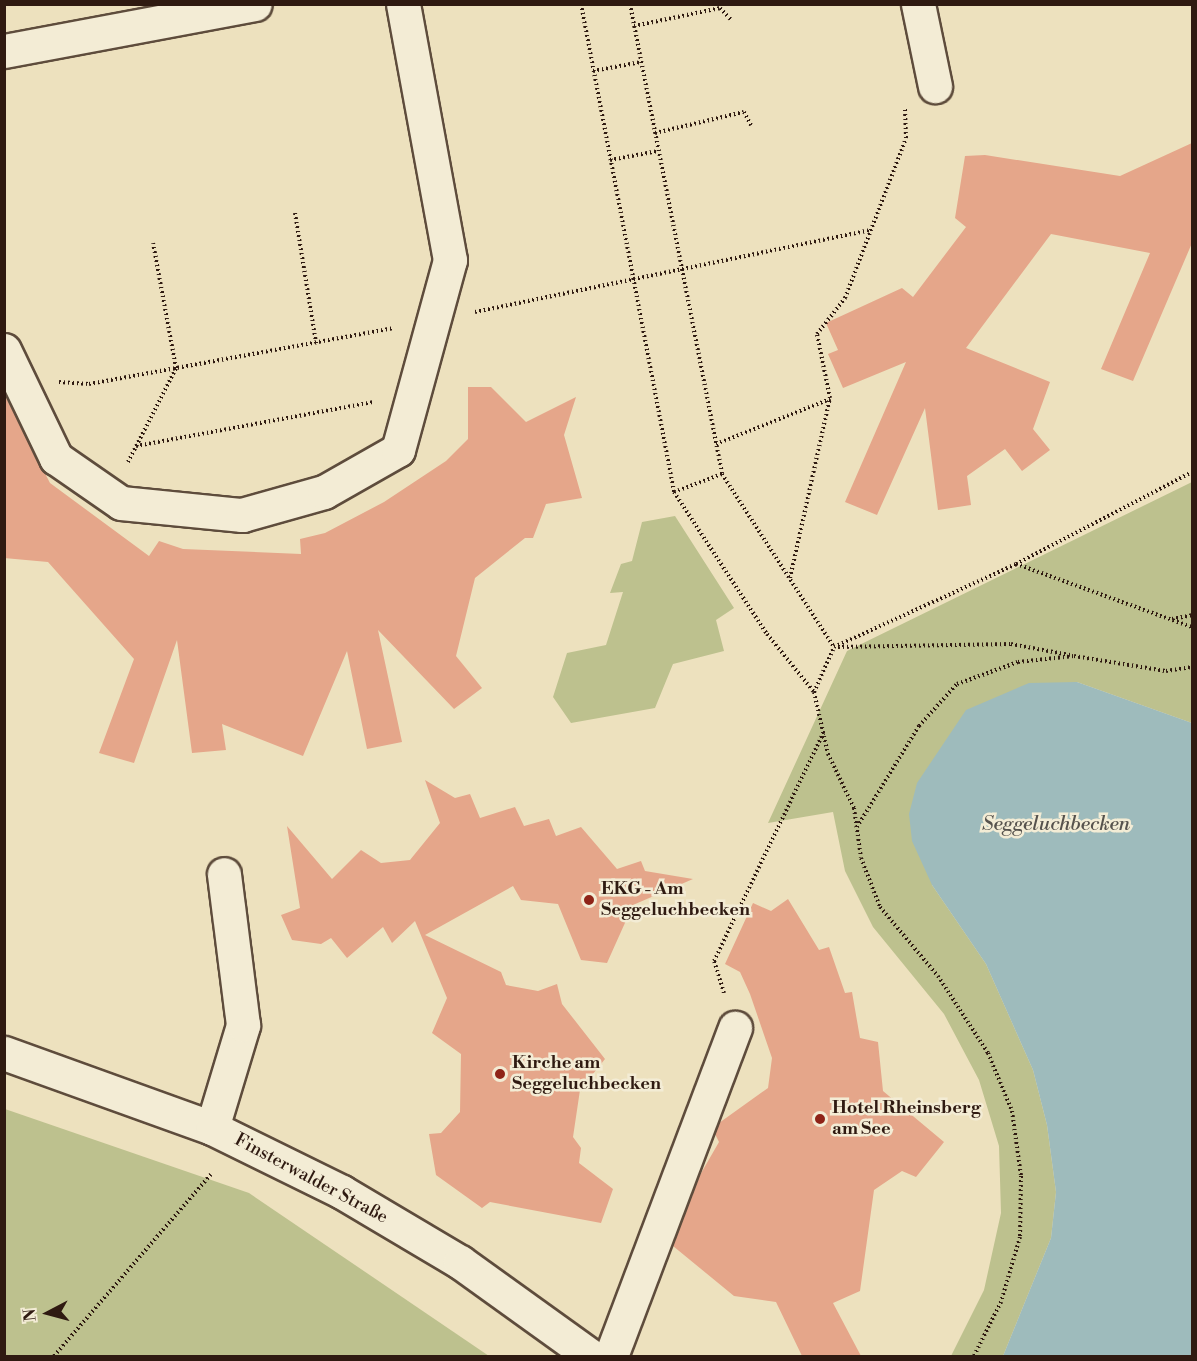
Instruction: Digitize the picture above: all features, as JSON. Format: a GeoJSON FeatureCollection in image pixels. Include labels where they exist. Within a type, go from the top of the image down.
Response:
{"type":"FeatureCollection","features":[{"type":"Feature","properties":{"kind":"street"},"geometry":{"type":"LineString","coordinates":[[4,51],[255,4]]}},
{"type":"Feature","properties":{"kind":"street"},"geometry":{"type":"LineString","coordinates":[[4,350],[56,458],[121,503],[242,516],[324,492],[398,450],[450,260],[403,4]]}},
{"type":"Feature","properties":{"kind":"street"},"geometry":{"type":"LineString","coordinates":[[918,4],[935,86]]}},
{"type":"Feature","properties":{"kind":"street"},"geometry":{"type":"LineString","coordinates":[[212,1128],[243,1025],[224,874]]}},
{"type":"Feature","properties":{"kind":"street"},"geometry":{"type":"LineString","coordinates":[[610,1356],[735,1028]]}},
{"type":"Feature","properties":{"kind":"street","name":"Finsterwalder Straße"},"geometry":{"type":"LineString","coordinates":[[4,1053],[212,1128],[342,1191],[460,1262],[591,1356]]}},
{"type":"Feature","properties":{"kind":"path"},"geometry":{"type":"LineString","coordinates":[[581,4],[674,492],[766,634],[814,692],[828,754],[854,808],[861,858],[880,907],[938,976],[988,1053],[1012,1111],[1021,1176],[1020,1238],[1000,1302],[974,1356]]}},
{"type":"Feature","properties":{"kind":"path"},"geometry":{"type":"LineString","coordinates":[[630,4],[722,474],[834,647]]}},
{"type":"Feature","properties":{"kind":"path"},"geometry":{"type":"LineString","coordinates":[[634,26],[720,8],[731,20]]}},
{"type":"Feature","properties":{"kind":"path"},"geometry":{"type":"LineString","coordinates":[[594,71],[641,62]]}},
{"type":"Feature","properties":{"kind":"path"},"geometry":{"type":"LineString","coordinates":[[790,578],[830,398],[817,334],[845,298],[906,138],[905,104]]}},
{"type":"Feature","properties":{"kind":"path"},"geometry":{"type":"LineString","coordinates":[[655,133],[744,112],[751,124]]}},
{"type":"Feature","properties":{"kind":"path"},"geometry":{"type":"LineString","coordinates":[[610,160],[658,151]]}},
{"type":"Feature","properties":{"kind":"path"},"geometry":{"type":"LineString","coordinates":[[295,213],[316,343]]}},
{"type":"Feature","properties":{"kind":"path"},"geometry":{"type":"LineString","coordinates":[[110,495],[176,368],[153,243]]}},
{"type":"Feature","properties":{"kind":"path"},"geometry":{"type":"LineString","coordinates":[[136,446],[413,394]]}},
{"type":"Feature","properties":{"kind":"path"},"geometry":{"type":"LineString","coordinates":[[716,444],[830,398]]}},
{"type":"Feature","properties":{"kind":"path"},"geometry":{"type":"LineString","coordinates":[[814,692],[834,647],[1016,564],[1192,472]]}},
{"type":"Feature","properties":{"kind":"path"},"geometry":{"type":"LineString","coordinates":[[674,492],[722,474]]}},
{"type":"Feature","properties":{"kind":"path"},"geometry":{"type":"LineString","coordinates":[[1016,564],[1192,627]]}},
{"type":"Feature","properties":{"kind":"path"},"geometry":{"type":"LineString","coordinates":[[1171,619],[1192,615]]}},
{"type":"Feature","properties":{"kind":"path"},"geometry":{"type":"LineString","coordinates":[[834,647],[1011,644],[1166,671],[1192,667]]}},
{"type":"Feature","properties":{"kind":"path"},"geometry":{"type":"LineString","coordinates":[[857,828],[919,726],[957,684],[1018,662],[1074,656]]}},
{"type":"Feature","properties":{"kind":"path"},"geometry":{"type":"LineString","coordinates":[[735,1028],[714,961],[823,733]]}},
{"type":"Feature","properties":{"kind":"path"},"geometry":{"type":"LineString","coordinates":[[54,1356],[211,1174]]}},
{"type":"Feature","properties":{"kind":"green space"},"geometry":{"type":"Polygon","coordinates":[[[1192,482],[1192,723],[1077,682],[932,885],[986,964],[1033,1070],[1047,1125],[1056,1192],[1051,1238],[1003,1356],[951,1356],[984,1290],[1001,1213],[999,1146],[979,1080],[944,1014],[873,927],[845,871],[833,812],[768,823],[847,651],[1192,482]]]}},
{"type":"Feature","properties":{"kind":"green space"},"geometry":{"type":"Polygon","coordinates":[[[675,516],[734,608],[716,620],[724,651],[673,664],[655,708],[571,723],[553,697],[567,653],[606,645],[623,592],[610,593],[621,564],[632,561],[642,522],[675,516]]]}},
{"type":"Feature","properties":{"kind":"green space"},"geometry":{"type":"Polygon","coordinates":[[[5,1109],[249,1193],[489,1356],[5,1356],[5,1109]]]}},
{"type":"Feature","properties":{"kind":"water","name":"Seggeluchbecken"},"geometry":{"type":"Polygon","coordinates":[[[1077,682],[1192,723],[1192,1356],[1003,1356],[1051,1238],[1056,1192],[1047,1125],[1033,1070],[986,964],[932,885],[912,841],[909,814],[917,783],[966,710],[1029,683],[1077,682]]]}},
{"type":"Feature","properties":{"kind":"building"},"geometry":{"type":"Polygon","coordinates":[[[1192,143],[1192,243],[1133,381],[1101,369],[1150,253],[1051,234],[966,348],[1050,382],[1033,429],[1050,450],[1022,471],[1005,449],[967,476],[971,505],[938,510],[925,408],[877,515],[845,502],[906,362],[843,388],[828,354],[838,350],[826,323],[902,288],[913,297],[966,227],[955,218],[965,156],[985,155],[1120,176],[1192,143]]]}},
{"type":"Feature","properties":{"kind":"building"},"geometry":{"type":"Polygon","coordinates":[[[468,387],[491,387],[526,422],[576,397],[564,435],[582,498],[546,504],[533,538],[525,538],[475,578],[456,656],[482,688],[454,709],[378,630],[402,742],[367,749],[347,651],[303,756],[222,724],[226,750],[192,753],[177,640],[134,763],[99,753],[134,659],[48,562],[4,558],[4,394],[50,483],[149,556],[159,541],[183,549],[301,554],[300,539],[325,533],[384,502],[446,461],[468,439],[468,387]]]}},
{"type":"Feature","properties":{"kind":"building"},"geometry":{"type":"Polygon","coordinates":[[[425,780],[455,798],[470,794],[480,818],[515,807],[524,826],[549,819],[556,836],[581,827],[617,869],[641,861],[645,871],[693,879],[633,905],[607,963],[581,960],[558,904],[521,900],[513,886],[425,935],[501,972],[506,985],[538,991],[557,984],[562,1004],[605,1059],[580,1090],[573,1137],[581,1148],[579,1163],[613,1189],[601,1223],[490,1202],[482,1208],[436,1175],[429,1134],[441,1133],[460,1112],[461,1054],[432,1033],[447,998],[415,921],[392,943],[383,927],[347,958],[331,938],[321,944],[292,940],[281,915],[300,908],[287,826],[332,879],[361,850],[381,863],[410,860],[440,823],[425,780]]]}},
{"type":"Feature","properties":{"kind":"building","name":"Hotel Rheinsberg am See"},"geometry":{"type":"Polygon","coordinates":[[[788,899],[819,950],[829,947],[845,993],[852,992],[860,1038],[878,1042],[883,1091],[944,1142],[916,1177],[902,1171],[874,1190],[860,1291],[833,1303],[861,1356],[802,1356],[776,1302],[734,1296],[673,1246],[700,1175],[719,1142],[715,1134],[719,1123],[768,1088],[772,1058],[750,994],[740,972],[725,964],[753,903],[771,911],[788,899]]]}},
{"type":"Feature","properties":{"kind":"place","name":"EKG - Am Seggeluchbecken"},"geometry":{"type":"Point","coordinates":[589,900]}},
{"type":"Feature","properties":{"kind":"place","name":"Kirche am Seggeluchbecken"},"geometry":{"type":"Point","coordinates":[500,1074]}},
{"type":"Feature","properties":{"kind":"place","name":"Hotel Rheinsberg am See"},"geometry":{"type":"Point","coordinates":[820,1119]}}]}
